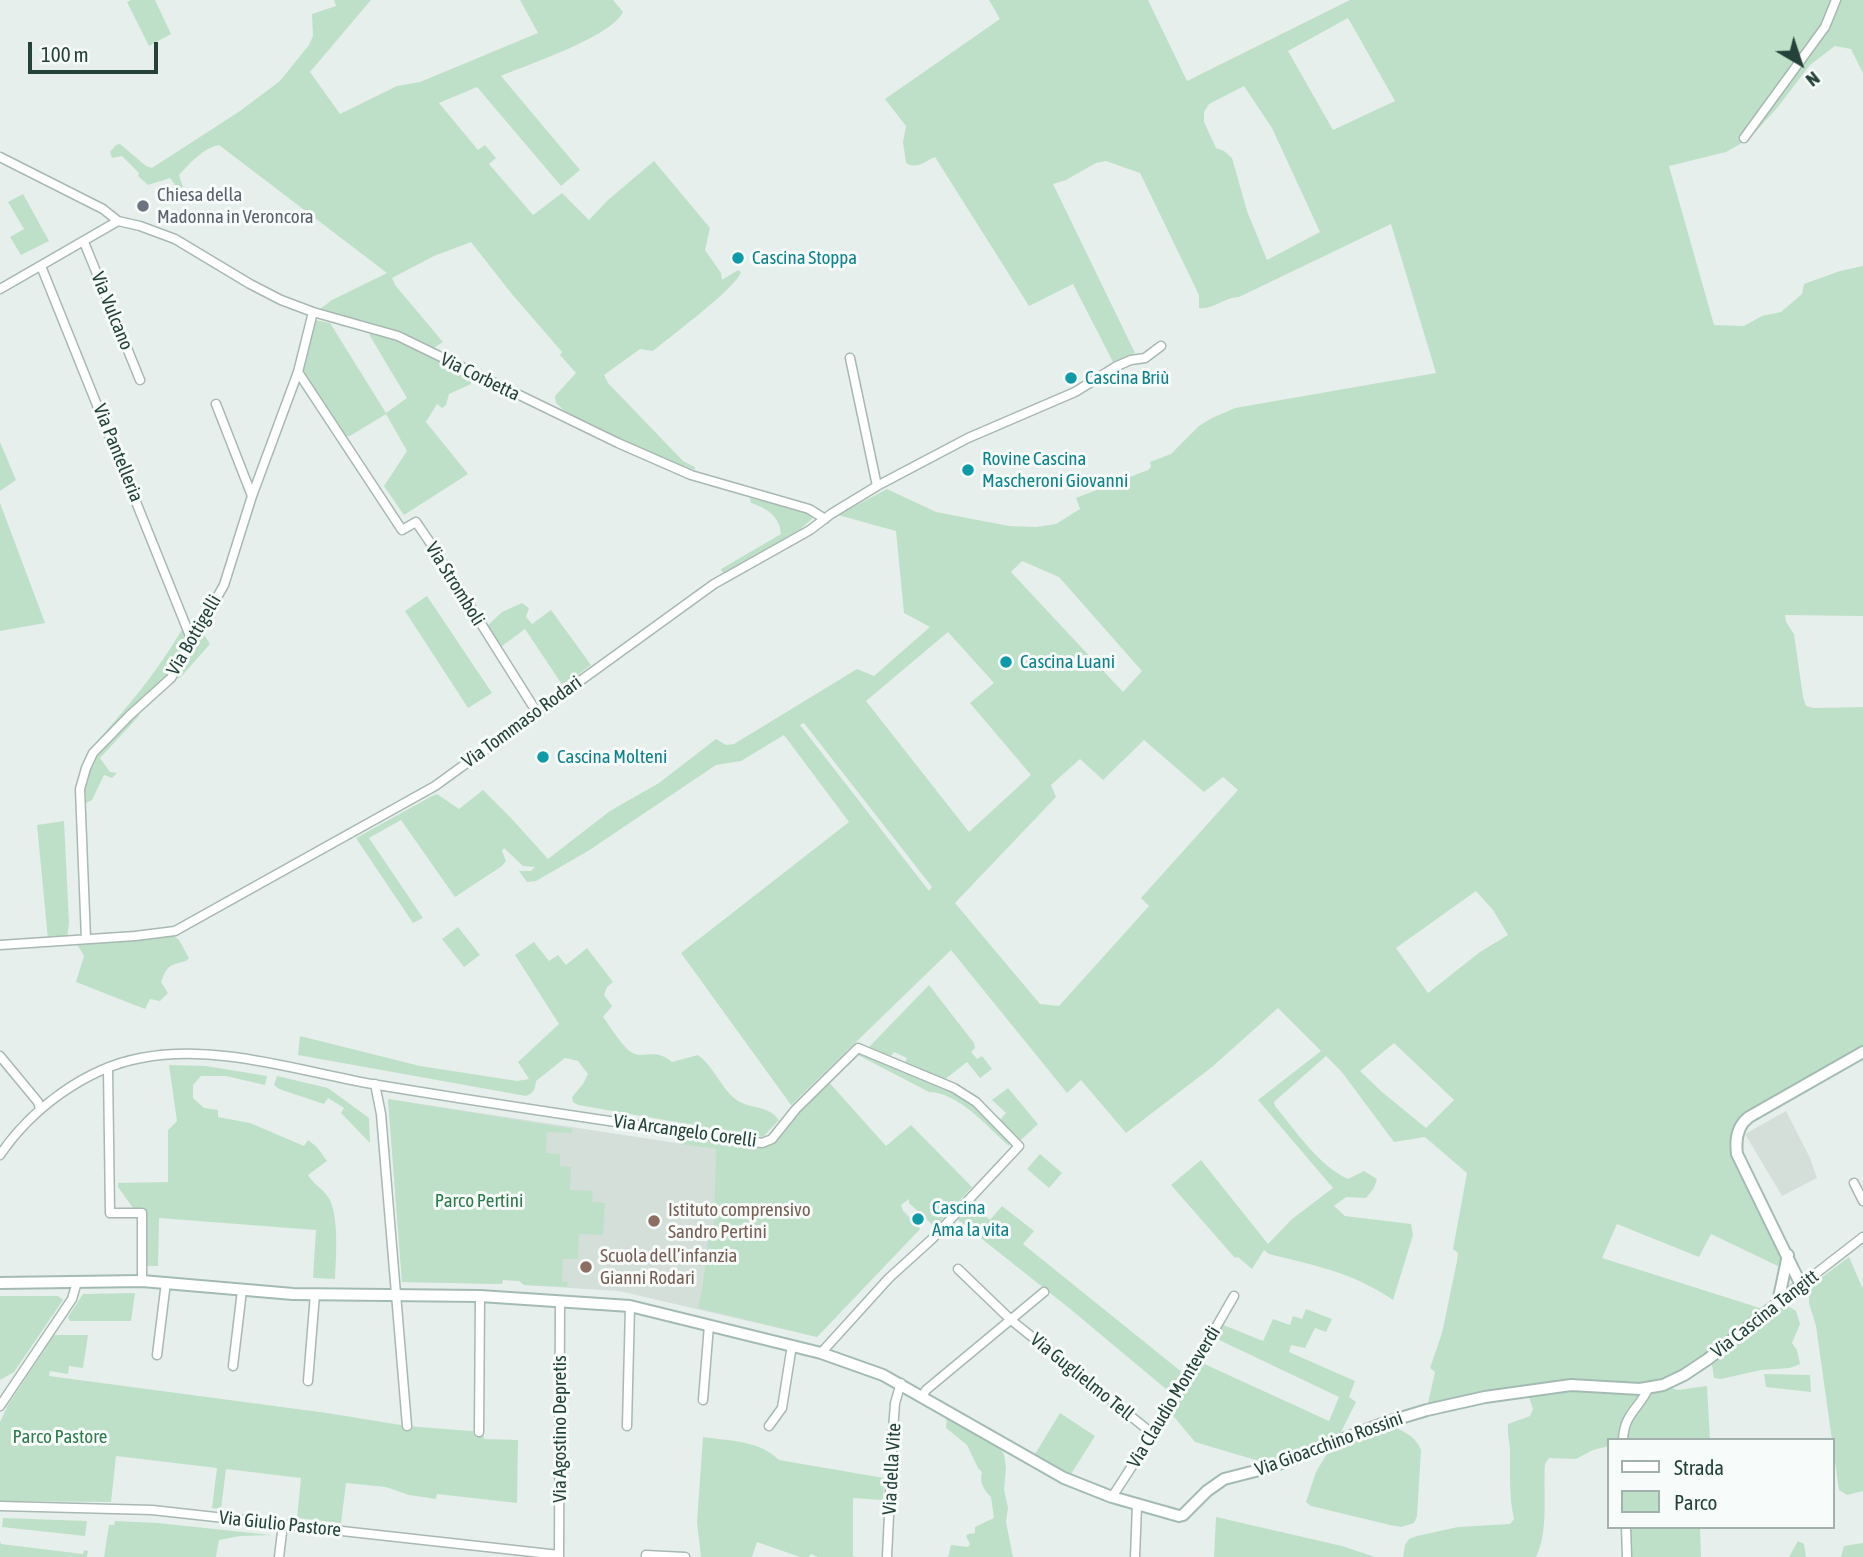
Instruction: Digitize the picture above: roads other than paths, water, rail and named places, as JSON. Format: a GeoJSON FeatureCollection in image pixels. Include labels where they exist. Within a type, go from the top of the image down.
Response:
{"type":"FeatureCollection","features":[{"type":"Feature","properties":{"kind":"street"},"geometry":{"type":"LineString","coordinates":[[1744,138],[1825,27],[1836,0]]}},
{"type":"Feature","properties":{"kind":"street"},"geometry":{"type":"LineString","coordinates":[[0,157],[100,207],[118,221],[0,289]]}},
{"type":"Feature","properties":{"kind":"street","name":"Via Corbetta"},"geometry":{"type":"LineString","coordinates":[[118,221],[175,239],[265,293],[313,312],[398,336],[618,443],[691,475],[809,509],[825,519]]}},
{"type":"Feature","properties":{"kind":"street","name":"Via Vulcano"},"geometry":{"type":"LineString","coordinates":[[84,242],[140,380]]}},
{"type":"Feature","properties":{"kind":"street","name":"Via Pantelleria"},"geometry":{"type":"LineString","coordinates":[[41,266],[192,641]]}},
{"type":"Feature","properties":{"kind":"street","name":"Via Bottigelli"},"geometry":{"type":"LineString","coordinates":[[86,939],[80,789],[86,768],[93,753],[171,678],[224,585],[252,496],[298,372],[313,312]]}},
{"type":"Feature","properties":{"kind":"street","name":"Via Tommaso Rodari"},"geometry":{"type":"LineString","coordinates":[[0,945],[175,930],[435,786],[714,584],[810,530],[877,486],[968,438],[1075,392],[1131,360],[1144,358],[1161,346]]}},
{"type":"Feature","properties":{"kind":"street"},"geometry":{"type":"LineString","coordinates":[[850,358],[877,486]]}},
{"type":"Feature","properties":{"kind":"street","name":"Via Stromboli"},"geometry":{"type":"LineString","coordinates":[[298,372],[402,530],[416,523],[536,711]]}},
{"type":"Feature","properties":{"kind":"street"},"geometry":{"type":"LineString","coordinates":[[216,404],[252,496]]}},
{"type":"Feature","properties":{"kind":"street","name":"Via Arcangelo Corelli"},"geometry":{"type":"LineString","coordinates":[[375,1084],[761,1143],[772,1139],[796,1109],[858,1048],[954,1088],[976,1102],[1019,1146],[932,1239],[889,1278],[821,1353]]}},
{"type":"Feature","properties":{"kind":"street"},"geometry":{"type":"LineString","coordinates":[[1801,1285],[1742,1166],[1741,1135],[1758,1111],[1863,1052]]}},
{"type":"Feature","properties":{"kind":"street"},"geometry":{"type":"LineString","coordinates":[[0,1155],[40,1109],[108,1068],[140,1058],[174,1054],[248,1059],[375,1084],[381,1114],[407,1426]]}},
{"type":"Feature","properties":{"kind":"street"},"geometry":{"type":"LineString","coordinates":[[0,1056],[38,1102],[40,1109]]}},
{"type":"Feature","properties":{"kind":"street"},"geometry":{"type":"LineString","coordinates":[[108,1068],[110,1213],[142,1213],[142,1281]]}},
{"type":"Feature","properties":{"kind":"street"},"geometry":{"type":"LineString","coordinates":[[1854,1183],[1863,1201]]}},
{"type":"Feature","properties":{"kind":"street","name":"Via Cascina Tangitt"},"geometry":{"type":"LineString","coordinates":[[1663,1385],[1708,1359],[1863,1237]]}},
{"type":"Feature","properties":{"kind":"street"},"geometry":{"type":"LineString","coordinates":[[1778,1302],[1788,1255]]}},
{"type":"Feature","properties":{"kind":"street","name":"Via Guglielmo Tell"},"geometry":{"type":"LineString","coordinates":[[958,1269],[1012,1320],[1153,1434]]}},
{"type":"Feature","properties":{"kind":"street","name":"Via Gioacchino Rossini"},"geometry":{"type":"LineString","coordinates":[[0,1283],[142,1281],[315,1294],[480,1296],[630,1306],[821,1353],[901,1383],[1054,1472],[1112,1497],[1175,1515],[1183,1515],[1207,1490],[1224,1479],[1271,1467],[1387,1422],[1463,1402],[1571,1385],[1648,1389],[1663,1385]]}},
{"type":"Feature","properties":{"kind":"street"},"geometry":{"type":"LineString","coordinates":[[0,1406],[4,1391],[72,1299],[77,1282]]}},
{"type":"Feature","properties":{"kind":"street"},"geometry":{"type":"LineString","coordinates":[[157,1355],[166,1282]]}},
{"type":"Feature","properties":{"kind":"street"},"geometry":{"type":"LineString","coordinates":[[233,1366],[242,1290]]}},
{"type":"Feature","properties":{"kind":"street","name":"Via Guglielmo Tell"},"geometry":{"type":"LineString","coordinates":[[923,1395],[1044,1292]]}},
{"type":"Feature","properties":{"kind":"street"},"geometry":{"type":"LineString","coordinates":[[308,1381],[315,1294]]}},
{"type":"Feature","properties":{"kind":"street"},"geometry":{"type":"LineString","coordinates":[[479,1432],[480,1296]]}},
{"type":"Feature","properties":{"kind":"street","name":"Via Claudio Monteverdi"},"geometry":{"type":"LineString","coordinates":[[1112,1497],[1153,1434],[1234,1296]]}},
{"type":"Feature","properties":{"kind":"street","name":"Via Agostino Depretis"},"geometry":{"type":"LineString","coordinates":[[559,1556],[560,1301]]}},
{"type":"Feature","properties":{"kind":"street"},"geometry":{"type":"LineString","coordinates":[[626,1426],[630,1306]]}},
{"type":"Feature","properties":{"kind":"street"},"geometry":{"type":"LineString","coordinates":[[703,1400],[709,1325]]}},
{"type":"Feature","properties":{"kind":"street"},"geometry":{"type":"LineString","coordinates":[[769,1426],[782,1408],[792,1345]]}},
{"type":"Feature","properties":{"kind":"street","name":"Via della Vite"},"geometry":{"type":"LineString","coordinates":[[887,1557],[895,1403],[901,1383]]}},
{"type":"Feature","properties":{"kind":"street"},"geometry":{"type":"LineString","coordinates":[[1623,1438],[1623,1428],[1630,1412],[1643,1399],[1648,1389]]}},
{"type":"Feature","properties":{"kind":"street"},"geometry":{"type":"LineString","coordinates":[[1135,1557],[1136,1505]]}},
{"type":"Feature","properties":{"kind":"street","name":"Via Giulio Pastore"},"geometry":{"type":"LineString","coordinates":[[0,1506],[152,1510],[559,1556]]}},
{"type":"Feature","properties":{"kind":"street"},"geometry":{"type":"LineString","coordinates":[[279,1557],[283,1524]]}},
{"type":"Feature","properties":{"kind":"street"},"geometry":{"type":"LineString","coordinates":[[1626,1529],[1627,1557]]}},
{"type":"Feature","properties":{"kind":"street"},"geometry":{"type":"LineString","coordinates":[[646,1555],[684,1557]]}},
{"type":"Feature","properties":{"kind":"place","name":"Chiesa della Madonna in Veroncora"},"geometry":{"type":"Point","coordinates":[143,206]}},
{"type":"Feature","properties":{"kind":"place","name":"Cascina Stoppa"},"geometry":{"type":"Point","coordinates":[738,258]}},
{"type":"Feature","properties":{"kind":"place","name":"Cascina Briù"},"geometry":{"type":"Point","coordinates":[1071,378]}},
{"type":"Feature","properties":{"kind":"place","name":"Rovine Cascina Mascheroni Giovanni"},"geometry":{"type":"Point","coordinates":[968,470]}},
{"type":"Feature","properties":{"kind":"place","name":"Cascina Luani"},"geometry":{"type":"Point","coordinates":[1006,662]}},
{"type":"Feature","properties":{"kind":"place","name":"Cascina Molteni"},"geometry":{"type":"Point","coordinates":[543,757]}},
{"type":"Feature","properties":{"kind":"place","name":"Cascina Ama la vita"},"geometry":{"type":"Point","coordinates":[918,1219]}},
{"type":"Feature","properties":{"kind":"place","name":"Istituto comprensivo Sandro Pertini"},"geometry":{"type":"Point","coordinates":[654,1221]}},
{"type":"Feature","properties":{"kind":"place","name":"Scuola dell’infanzia Gianni Rodari"},"geometry":{"type":"Point","coordinates":[586,1267]}},
{"type":"Feature","properties":{"kind":"park label","name":"Parco Pertini"},"geometry":{"type":"Point","coordinates":[479,1201]}},
{"type":"Feature","properties":{"kind":"park label","name":"Parco Pastore"},"geometry":{"type":"Point","coordinates":[60,1437]}}]}
